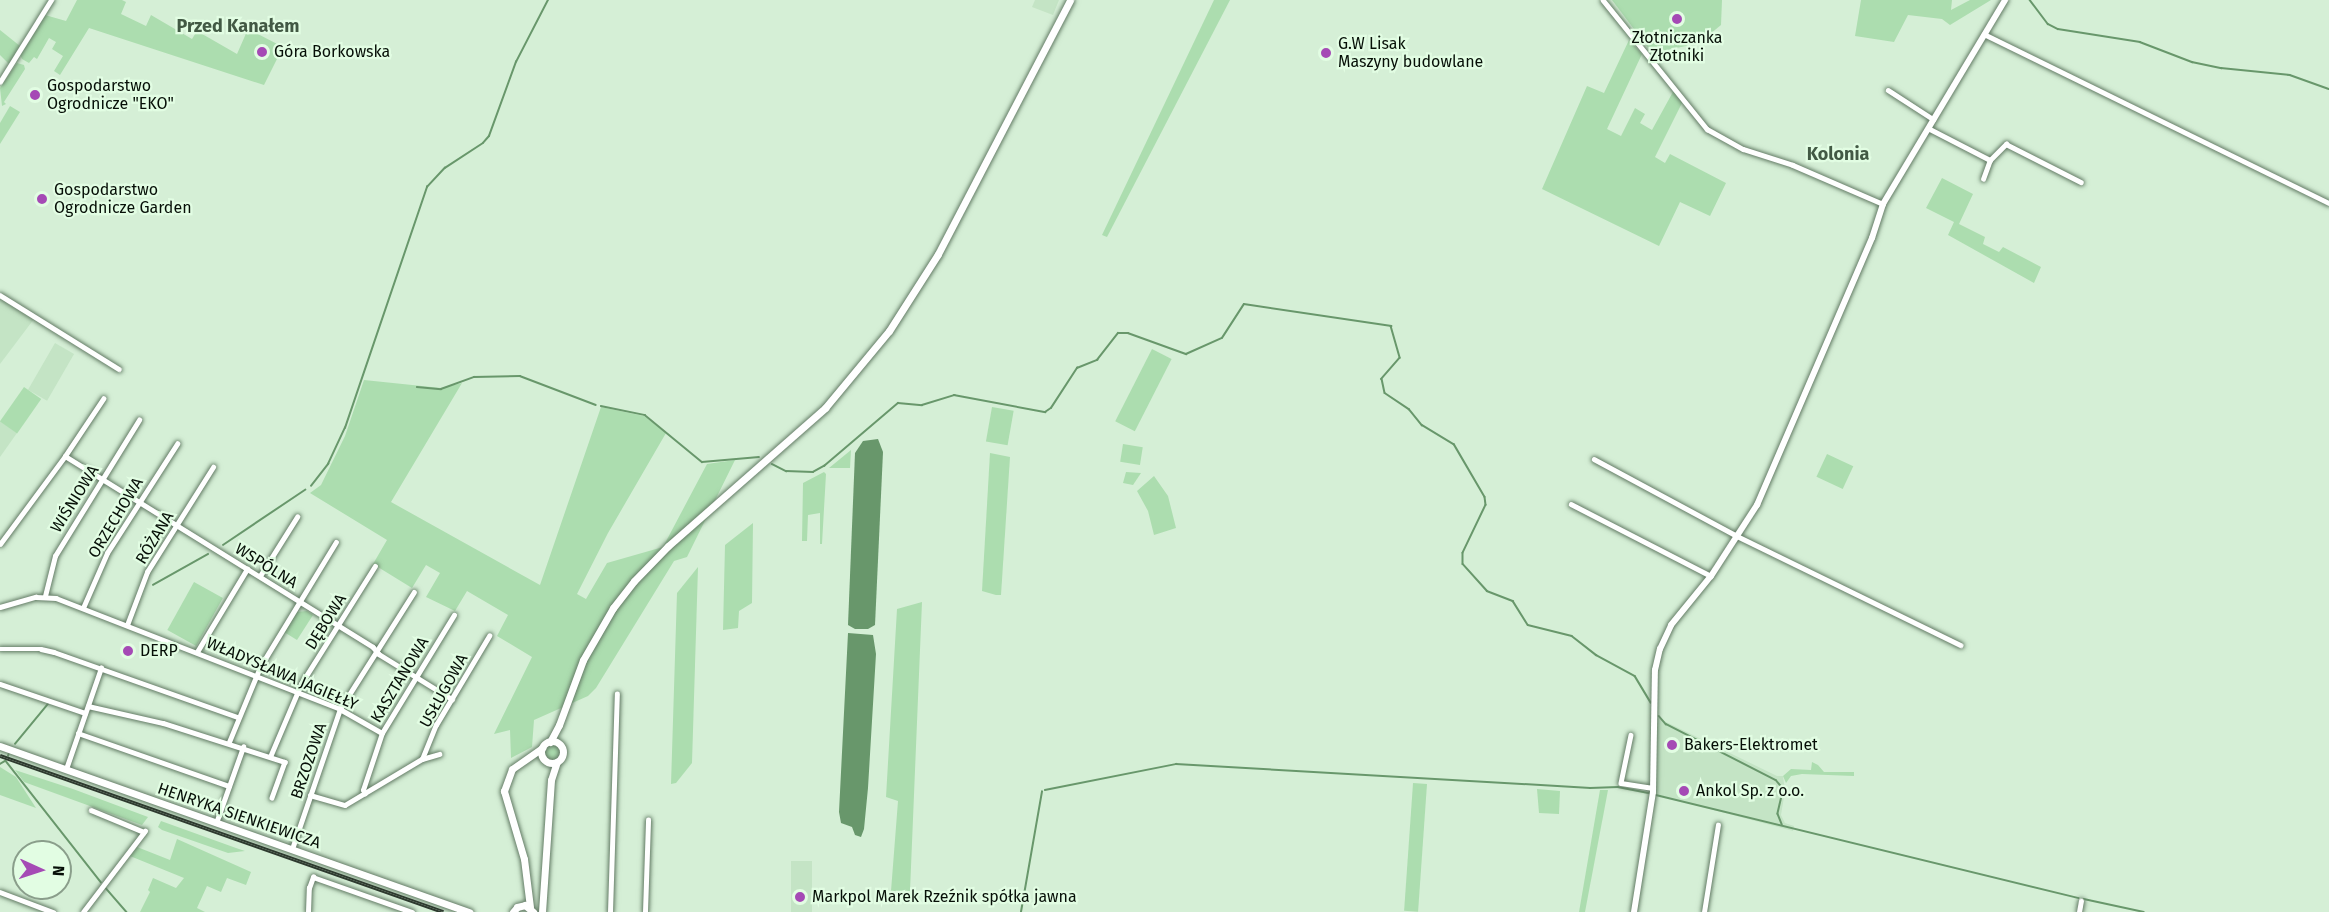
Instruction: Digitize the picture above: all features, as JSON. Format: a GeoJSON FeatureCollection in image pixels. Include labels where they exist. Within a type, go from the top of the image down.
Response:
{"type":"FeatureCollection","features":[{"type":"Feature","properties":{"kind":"main road"},"geometry":{"type":"LineString","coordinates":[[532,910],[526,885],[524,859],[504,791],[512,769],[550,742],[559,725],[583,660],[613,608],[634,581],[668,546],[825,408],[889,331],[938,254],[1070,0]]}},
{"type":"Feature","properties":{"kind":"main road"},"geometry":{"type":"LineString","coordinates":[[550,780],[563,754],[559,725]]}},
{"type":"Feature","properties":{"kind":"main road"},"geometry":{"type":"LineString","coordinates":[[550,742],[560,744]]}},
{"type":"Feature","properties":{"kind":"main road","name":"HENRYKA SIENKIEWICZA"},"geometry":{"type":"LineString","coordinates":[[0,746],[469,912]]}},
{"type":"Feature","properties":{"kind":"main road"},"geometry":{"type":"LineString","coordinates":[[542,748],[550,780],[542,912]]}},
{"type":"Feature","properties":{"kind":"main road"},"geometry":{"type":"LineString","coordinates":[[527,757],[557,762]]}},
{"type":"Feature","properties":{"kind":"main road"},"geometry":{"type":"LineString","coordinates":[[513,912],[520,906],[526,885]]}},
{"type":"Feature","properties":{"kind":"main road"},"geometry":{"type":"LineString","coordinates":[[520,906],[532,910]]}},
{"type":"Feature","properties":{"kind":"street"},"geometry":{"type":"LineString","coordinates":[[0,82],[51,0]]}},
{"type":"Feature","properties":{"kind":"street"},"geometry":{"type":"LineString","coordinates":[[1603,0],[1707,129],[1743,149],[1793,165],[1882,204]]}},
{"type":"Feature","properties":{"kind":"street"},"geometry":{"type":"LineString","coordinates":[[1634,912],[1653,788],[1657,658],[1671,625],[1711,576],[1739,536],[1764,491],[1872,238],[1882,204],[2005,0]]}},
{"type":"Feature","properties":{"kind":"street"},"geometry":{"type":"LineString","coordinates":[[1984,34],[2329,203]]}},
{"type":"Feature","properties":{"kind":"street"},"geometry":{"type":"LineString","coordinates":[[1888,90],[1933,119]]}},
{"type":"Feature","properties":{"kind":"street"},"geometry":{"type":"LineString","coordinates":[[1928,128],[1990,160]]}},
{"type":"Feature","properties":{"kind":"street"},"geometry":{"type":"LineString","coordinates":[[1983,179],[1990,160],[2006,144],[2081,182]]}},
{"type":"Feature","properties":{"kind":"street"},"geometry":{"type":"LineString","coordinates":[[0,295],[119,369]]}},
{"type":"Feature","properties":{"kind":"street"},"geometry":{"type":"LineString","coordinates":[[0,544],[65,456],[103,399]]}},
{"type":"Feature","properties":{"kind":"street","name":"WIŚNIOWA"},"geometry":{"type":"LineString","coordinates":[[45,596],[55,556],[139,420]]}},
{"type":"Feature","properties":{"kind":"street","name":"ORZECHOWA"},"geometry":{"type":"LineString","coordinates":[[83,608],[107,553],[177,444]]}},
{"type":"Feature","properties":{"kind":"street","name":"WSPÓLNA"},"geometry":{"type":"LineString","coordinates":[[65,456],[300,601],[452,699]]}},
{"type":"Feature","properties":{"kind":"street"},"geometry":{"type":"LineString","coordinates":[[1594,459],[1739,536],[1961,645]]}},
{"type":"Feature","properties":{"kind":"street","name":"RÓŻANA"},"geometry":{"type":"LineString","coordinates":[[126,625],[147,572],[213,467]]}},
{"type":"Feature","properties":{"kind":"street"},"geometry":{"type":"LineString","coordinates":[[1572,504],[1711,576]]}},
{"type":"Feature","properties":{"kind":"street"},"geometry":{"type":"LineString","coordinates":[[260,576],[297,517]]}},
{"type":"Feature","properties":{"kind":"street"},"geometry":{"type":"LineString","coordinates":[[229,742],[256,674],[336,542]]}},
{"type":"Feature","properties":{"kind":"street","name":"DĘBOWA"},"geometry":{"type":"LineString","coordinates":[[270,757],[297,691],[375,566]]}},
{"type":"Feature","properties":{"kind":"street"},"geometry":{"type":"LineString","coordinates":[[197,652],[248,569]]}},
{"type":"Feature","properties":{"kind":"street","name":"BRZOZOWA"},"geometry":{"type":"LineString","coordinates":[[292,849],[340,709],[414,592]]}},
{"type":"Feature","properties":{"kind":"street"},"geometry":{"type":"LineString","coordinates":[[0,607],[45,596]]}},
{"type":"Feature","properties":{"kind":"street","name":"WŁADYSŁAWA JAGIEŁŁY"},"geometry":{"type":"LineString","coordinates":[[45,596],[83,608],[256,674],[340,709],[382,733]]}},
{"type":"Feature","properties":{"kind":"street","name":"KASZTANOWA"},"geometry":{"type":"LineString","coordinates":[[365,794],[363,790],[382,733],[454,615]]}},
{"type":"Feature","properties":{"kind":"street","name":"USŁUGOWA"},"geometry":{"type":"LineString","coordinates":[[422,759],[436,725],[489,636]]}},
{"type":"Feature","properties":{"kind":"street"},"geometry":{"type":"LineString","coordinates":[[0,649],[41,649],[238,717]]}},
{"type":"Feature","properties":{"kind":"street"},"geometry":{"type":"LineString","coordinates":[[66,769],[101,668]]}},
{"type":"Feature","properties":{"kind":"street"},"geometry":{"type":"LineString","coordinates":[[0,684],[85,713]]}},
{"type":"Feature","properties":{"kind":"street"},"geometry":{"type":"LineString","coordinates":[[610,912],[617,693]]}},
{"type":"Feature","properties":{"kind":"street"},"geometry":{"type":"LineString","coordinates":[[88,706],[164,723],[229,742],[285,762],[272,798]]}},
{"type":"Feature","properties":{"kind":"street"},"geometry":{"type":"LineString","coordinates":[[78,733],[229,786]]}},
{"type":"Feature","properties":{"kind":"street"},"geometry":{"type":"LineString","coordinates":[[1631,735],[1621,783],[1653,788]]}},
{"type":"Feature","properties":{"kind":"street"},"geometry":{"type":"LineString","coordinates":[[216,823],[243,747]]}},
{"type":"Feature","properties":{"kind":"street"},"geometry":{"type":"LineString","coordinates":[[310,795],[345,805],[422,759],[439,754]]}},
{"type":"Feature","properties":{"kind":"street"},"geometry":{"type":"LineString","coordinates":[[83,912],[145,831],[91,810]]}},
{"type":"Feature","properties":{"kind":"street"},"geometry":{"type":"LineString","coordinates":[[645,912],[648,820]]}},
{"type":"Feature","properties":{"kind":"street"},"geometry":{"type":"LineString","coordinates":[[1704,912],[1718,825]]}},
{"type":"Feature","properties":{"kind":"street"},"geometry":{"type":"LineString","coordinates":[[308,912],[309,888],[313,877],[412,912]]}},
{"type":"Feature","properties":{"kind":"street"},"geometry":{"type":"LineString","coordinates":[[0,892],[53,912]]}},
{"type":"Feature","properties":{"kind":"street"},"geometry":{"type":"LineString","coordinates":[[2079,912],[2081,901]]}},
{"type":"Feature","properties":{"kind":"shaded area"},"geometry":{"type":"Polygon","coordinates":[[[77,0],[122,0],[126,2],[121,14],[146,26],[151,15],[192,39],[197,31],[237,54],[248,29],[283,47],[264,85],[89,28],[60,75],[54,71],[63,56],[52,49],[56,42],[49,38],[37,59],[34,57],[29,63],[22,59],[20,54],[45,15],[66,21],[77,0]]]}},
{"type":"Feature","properties":{"kind":"shaded area"},"geometry":{"type":"Polygon","coordinates":[[[1035,0],[1059,0],[1053,15],[1032,7],[1035,0]]]}},
{"type":"Feature","properties":{"kind":"shaded area"},"geometry":{"type":"Polygon","coordinates":[[[1214,0],[1230,0],[1107,237],[1102,235],[1214,0]]]}},
{"type":"Feature","properties":{"kind":"shaded area"},"geometry":{"type":"Polygon","coordinates":[[[1612,0],[1722,0],[1721,25],[1710,34],[1686,46],[1652,53],[1612,0]]]}},
{"type":"Feature","properties":{"kind":"shaded area"},"geometry":{"type":"Polygon","coordinates":[[[1861,0],[1952,0],[1951,10],[1970,0],[1991,0],[1950,25],[1942,19],[1908,15],[1894,42],[1855,36],[1861,0]]]}},
{"type":"Feature","properties":{"kind":"shaded area"},"geometry":{"type":"Polygon","coordinates":[[[0,30],[20,46],[9,64],[0,55],[0,30]]]}},
{"type":"Feature","properties":{"kind":"shaded area"},"geometry":{"type":"Polygon","coordinates":[[[1629,40],[1642,54],[1607,129],[1621,136],[1635,108],[1645,114],[1640,123],[1652,130],[1674,90],[1683,101],[1655,157],[1665,163],[1670,154],[1726,183],[1710,216],[1680,202],[1659,246],[1542,189],[1587,86],[1604,93],[1629,40]]]}},
{"type":"Feature","properties":{"kind":"shaded area"},"geometry":{"type":"Polygon","coordinates":[[[17,63],[24,65],[25,69],[4,102],[6,104],[2,106],[0,88],[17,63]]]}},
{"type":"Feature","properties":{"kind":"shaded area"},"geometry":{"type":"Polygon","coordinates":[[[10,106],[20,112],[0,144],[0,123],[10,106]]]}},
{"type":"Feature","properties":{"kind":"shaded area"},"geometry":{"type":"Polygon","coordinates":[[[1942,178],[1973,194],[1959,224],[1985,237],[1983,244],[1999,252],[2003,247],[2041,267],[2034,283],[1948,235],[1954,222],[1926,208],[1942,178]]]}},
{"type":"Feature","properties":{"kind":"shaded area"},"geometry":{"type":"Polygon","coordinates":[[[0,298],[34,319],[0,364],[0,298]]]}},
{"type":"Feature","properties":{"kind":"shaded area"},"geometry":{"type":"Polygon","coordinates":[[[55,343],[74,354],[47,401],[28,390],[55,343]]]}},
{"type":"Feature","properties":{"kind":"shaded area"},"geometry":{"type":"Polygon","coordinates":[[[1152,349],[1172,359],[1135,431],[1115,421],[1152,349]]]}},
{"type":"Feature","properties":{"kind":"shaded area"},"geometry":{"type":"Polygon","coordinates":[[[364,380],[441,388],[462,383],[391,502],[540,585],[601,407],[644,416],[666,433],[608,533],[577,594],[586,599],[607,563],[663,547],[707,464],[735,460],[687,557],[674,561],[596,688],[588,696],[534,720],[532,747],[511,758],[510,730],[494,734],[532,657],[497,636],[508,615],[467,591],[455,611],[426,597],[440,573],[426,565],[412,588],[373,564],[387,540],[310,493],[321,485],[345,436],[364,380]]]}},
{"type":"Feature","properties":{"kind":"shaded area"},"geometry":{"type":"Polygon","coordinates":[[[24,387],[41,399],[17,433],[0,421],[24,387]]]}},
{"type":"Feature","properties":{"kind":"shaded area"},"geometry":{"type":"Polygon","coordinates":[[[992,407],[1014,411],[1008,445],[986,441],[992,407]]]}},
{"type":"Feature","properties":{"kind":"shaded area"},"geometry":{"type":"Polygon","coordinates":[[[0,421],[17,433],[0,457],[0,421]]]}},
{"type":"Feature","properties":{"kind":"shaded area"},"geometry":{"type":"Polygon","coordinates":[[[878,439],[883,452],[875,625],[868,629],[855,629],[848,625],[855,453],[863,441],[878,439]]]}},
{"type":"Feature","properties":{"kind":"shaded area"},"geometry":{"type":"Polygon","coordinates":[[[1123,444],[1143,447],[1140,465],[1120,462],[1123,444]]]}},
{"type":"Feature","properties":{"kind":"shaded area"},"geometry":{"type":"Polygon","coordinates":[[[851,450],[850,468],[829,468],[851,450]]]}},
{"type":"Feature","properties":{"kind":"shaded area"},"geometry":{"type":"Polygon","coordinates":[[[990,453],[1010,457],[1001,595],[982,591],[990,453]]]}},
{"type":"Feature","properties":{"kind":"shaded area"},"geometry":{"type":"Polygon","coordinates":[[[1827,454],[1853,466],[1843,489],[1816,477],[1827,454]]]}},
{"type":"Feature","properties":{"kind":"shaded area"},"geometry":{"type":"Polygon","coordinates":[[[824,472],[826,474],[822,544],[820,544],[820,513],[808,515],[807,541],[802,541],[803,483],[824,472]]]}},
{"type":"Feature","properties":{"kind":"shaded area"},"geometry":{"type":"Polygon","coordinates":[[[1126,472],[1141,473],[1133,485],[1123,483],[1126,472]]]}},
{"type":"Feature","properties":{"kind":"shaded area"},"geometry":{"type":"Polygon","coordinates":[[[1154,476],[1168,496],[1176,528],[1154,535],[1148,511],[1137,491],[1154,476]]]}},
{"type":"Feature","properties":{"kind":"shaded area"},"geometry":{"type":"Polygon","coordinates":[[[753,523],[752,603],[739,611],[738,628],[723,630],[725,545],[753,523]]]}},
{"type":"Feature","properties":{"kind":"shaded area"},"geometry":{"type":"Polygon","coordinates":[[[698,567],[692,763],[676,783],[671,784],[677,593],[698,567]]]}},
{"type":"Feature","properties":{"kind":"shaded area"},"geometry":{"type":"Polygon","coordinates":[[[194,582],[223,598],[196,646],[167,630],[194,582]]]}},
{"type":"Feature","properties":{"kind":"shaded area"},"geometry":{"type":"Polygon","coordinates":[[[922,602],[910,891],[891,891],[898,801],[886,797],[897,609],[922,602]]]}},
{"type":"Feature","properties":{"kind":"shaded area"},"geometry":{"type":"Polygon","coordinates":[[[307,611],[313,615],[297,640],[284,632],[296,612],[307,611]]]}},
{"type":"Feature","properties":{"kind":"shaded area"},"geometry":{"type":"Polygon","coordinates":[[[848,633],[873,635],[876,654],[868,788],[864,829],[861,837],[855,835],[852,827],[841,823],[839,812],[848,633]]]}},
{"type":"Feature","properties":{"kind":"shaded area"},"geometry":{"type":"Polygon","coordinates":[[[1658,718],[1777,776],[1783,776],[1785,791],[1781,815],[1785,823],[1794,826],[1793,831],[1649,793],[1658,718]]]}},
{"type":"Feature","properties":{"kind":"shaded area"},"geometry":{"type":"Polygon","coordinates":[[[552,744],[560,752],[552,760],[544,752],[552,744]]]}},
{"type":"Feature","properties":{"kind":"shaded area"},"geometry":{"type":"Polygon","coordinates":[[[1812,762],[1824,772],[1854,772],[1854,776],[1802,774],[1791,776],[1786,783],[1783,776],[1791,769],[1811,770],[1812,762]]]}},
{"type":"Feature","properties":{"kind":"shaded area"},"geometry":{"type":"Polygon","coordinates":[[[0,767],[16,777],[36,808],[0,795],[0,767]]]}},
{"type":"Feature","properties":{"kind":"shaded area"},"geometry":{"type":"Polygon","coordinates":[[[15,770],[148,817],[142,825],[24,782],[15,770]]]}},
{"type":"Feature","properties":{"kind":"shaded area"},"geometry":{"type":"Polygon","coordinates":[[[1413,783],[1427,784],[1418,912],[1404,911],[1413,783]]]}},
{"type":"Feature","properties":{"kind":"shaded area"},"geometry":{"type":"Polygon","coordinates":[[[1537,789],[1560,791],[1559,814],[1539,813],[1537,789]]]}},
{"type":"Feature","properties":{"kind":"shaded area"},"geometry":{"type":"Polygon","coordinates":[[[1600,790],[1608,790],[1585,912],[1579,912],[1600,790]]]}},
{"type":"Feature","properties":{"kind":"shaded area"},"geometry":{"type":"Polygon","coordinates":[[[161,821],[245,851],[228,853],[162,830],[158,827],[161,821]]]}},
{"type":"Feature","properties":{"kind":"shaded area"},"geometry":{"type":"Polygon","coordinates":[[[177,839],[251,872],[246,885],[227,878],[221,892],[207,886],[197,908],[205,912],[140,912],[150,892],[148,890],[153,878],[176,888],[184,878],[130,856],[137,847],[170,860],[177,839]]]}},
{"type":"Feature","properties":{"kind":"shaded area","name":"Markpol Marek Rzeźnik spółka jawna"},"geometry":{"type":"Polygon","coordinates":[[[791,861],[812,861],[812,912],[791,912],[791,861]]]}},
{"type":"Feature","properties":{"kind":"waterway"},"geometry":{"type":"LineString","coordinates":[[311,486],[328,464],[345,428],[427,187],[445,168],[483,143],[489,136],[516,62],[548,0]]}},
{"type":"Feature","properties":{"kind":"waterway"},"geometry":{"type":"LineString","coordinates":[[2030,0],[2048,24],[2058,29],[2140,42],[2192,62],[2221,68],[2290,75],[2329,89]]}},
{"type":"Feature","properties":{"kind":"waterway"},"geometry":{"type":"LineString","coordinates":[[772,464],[786,471],[813,472],[824,466],[898,403],[922,405],[954,395],[1045,412],[1051,408],[1077,368],[1097,360],[1118,333],[1128,333],[1186,354],[1222,338],[1244,304],[1391,326],[1400,358],[1382,379],[1385,393],[1409,409],[1422,425],[1454,444],[1485,497],[1486,505],[1463,553],[1463,564],[1487,591],[1513,601],[1528,625],[1572,636],[1596,655],[1635,676],[1651,703]]}},
{"type":"Feature","properties":{"kind":"waterway"},"geometry":{"type":"LineString","coordinates":[[417,387],[441,389],[474,377],[520,376],[596,405]]}},
{"type":"Feature","properties":{"kind":"waterway"},"geometry":{"type":"LineString","coordinates":[[601,406],[645,415],[702,462],[759,457]]}},
{"type":"Feature","properties":{"kind":"waterway"},"geometry":{"type":"LineString","coordinates":[[223,545],[305,490]]}},
{"type":"Feature","properties":{"kind":"waterway"},"geometry":{"type":"LineString","coordinates":[[153,585],[208,554]]}},
{"type":"Feature","properties":{"kind":"waterway"},"geometry":{"type":"LineString","coordinates":[[15,744],[48,704]]}},
{"type":"Feature","properties":{"kind":"waterway"},"geometry":{"type":"LineString","coordinates":[[1659,716],[1666,724],[1776,780],[1781,786],[1782,796],[1778,814],[1782,824]]}},
{"type":"Feature","properties":{"kind":"waterway"},"geometry":{"type":"LineString","coordinates":[[0,764],[5,761]]}},
{"type":"Feature","properties":{"kind":"waterway"},"geometry":{"type":"LineString","coordinates":[[6,761],[101,882]]}},
{"type":"Feature","properties":{"kind":"waterway"},"geometry":{"type":"LineString","coordinates":[[1045,790],[1176,764],[1590,788],[1618,787],[1649,793]]}},
{"type":"Feature","properties":{"kind":"waterway"},"geometry":{"type":"LineString","coordinates":[[1021,912],[1042,792]]}},
{"type":"Feature","properties":{"kind":"waterway"},"geometry":{"type":"LineString","coordinates":[[1656,795],[2079,898]]}},
{"type":"Feature","properties":{"kind":"waterway"},"geometry":{"type":"LineString","coordinates":[[105,887],[127,912]]}},
{"type":"Feature","properties":{"kind":"waterway"},"geometry":{"type":"LineString","coordinates":[[2084,899],[2144,912]]}},
{"type":"Feature","properties":{"kind":"railway"},"geometry":{"type":"LineString","coordinates":[[0,756],[443,912]]}},
{"type":"Feature","properties":{"kind":"place","name":"Złotniczanka Złotniki"},"geometry":{"type":"Point","coordinates":[1677,19]}},
{"type":"Feature","properties":{"kind":"place","name":"Góra Borkowska"},"geometry":{"type":"Point","coordinates":[262,52]}},
{"type":"Feature","properties":{"kind":"place","name":"G.W Lisak Maszyny budowlane"},"geometry":{"type":"Point","coordinates":[1326,53]}},
{"type":"Feature","properties":{"kind":"place","name":"Gospodarstwo Ogrodnicze \"EKO\""},"geometry":{"type":"Point","coordinates":[35,95]}},
{"type":"Feature","properties":{"kind":"place","name":"Gospodarstwo Ogrodnicze Garden"},"geometry":{"type":"Point","coordinates":[42,199]}},
{"type":"Feature","properties":{"kind":"place","name":"DERP"},"geometry":{"type":"Point","coordinates":[128,651]}},
{"type":"Feature","properties":{"kind":"place","name":"Bakers-Elektromet"},"geometry":{"type":"Point","coordinates":[1672,745]}},
{"type":"Feature","properties":{"kind":"place","name":"Ankol Sp. z o.o."},"geometry":{"type":"Point","coordinates":[1684,791]}},
{"type":"Feature","properties":{"kind":"place","name":"Markpol Marek Rzeźnik spółka jawna"},"geometry":{"type":"Point","coordinates":[800,897]}},
{"type":"Feature","properties":{"kind":"district","name":"Przed Kanałem"},"geometry":{"type":"Point","coordinates":[238,26]}},
{"type":"Feature","properties":{"kind":"district","name":"Kolonia"},"geometry":{"type":"Point","coordinates":[1838,154]}}]}
